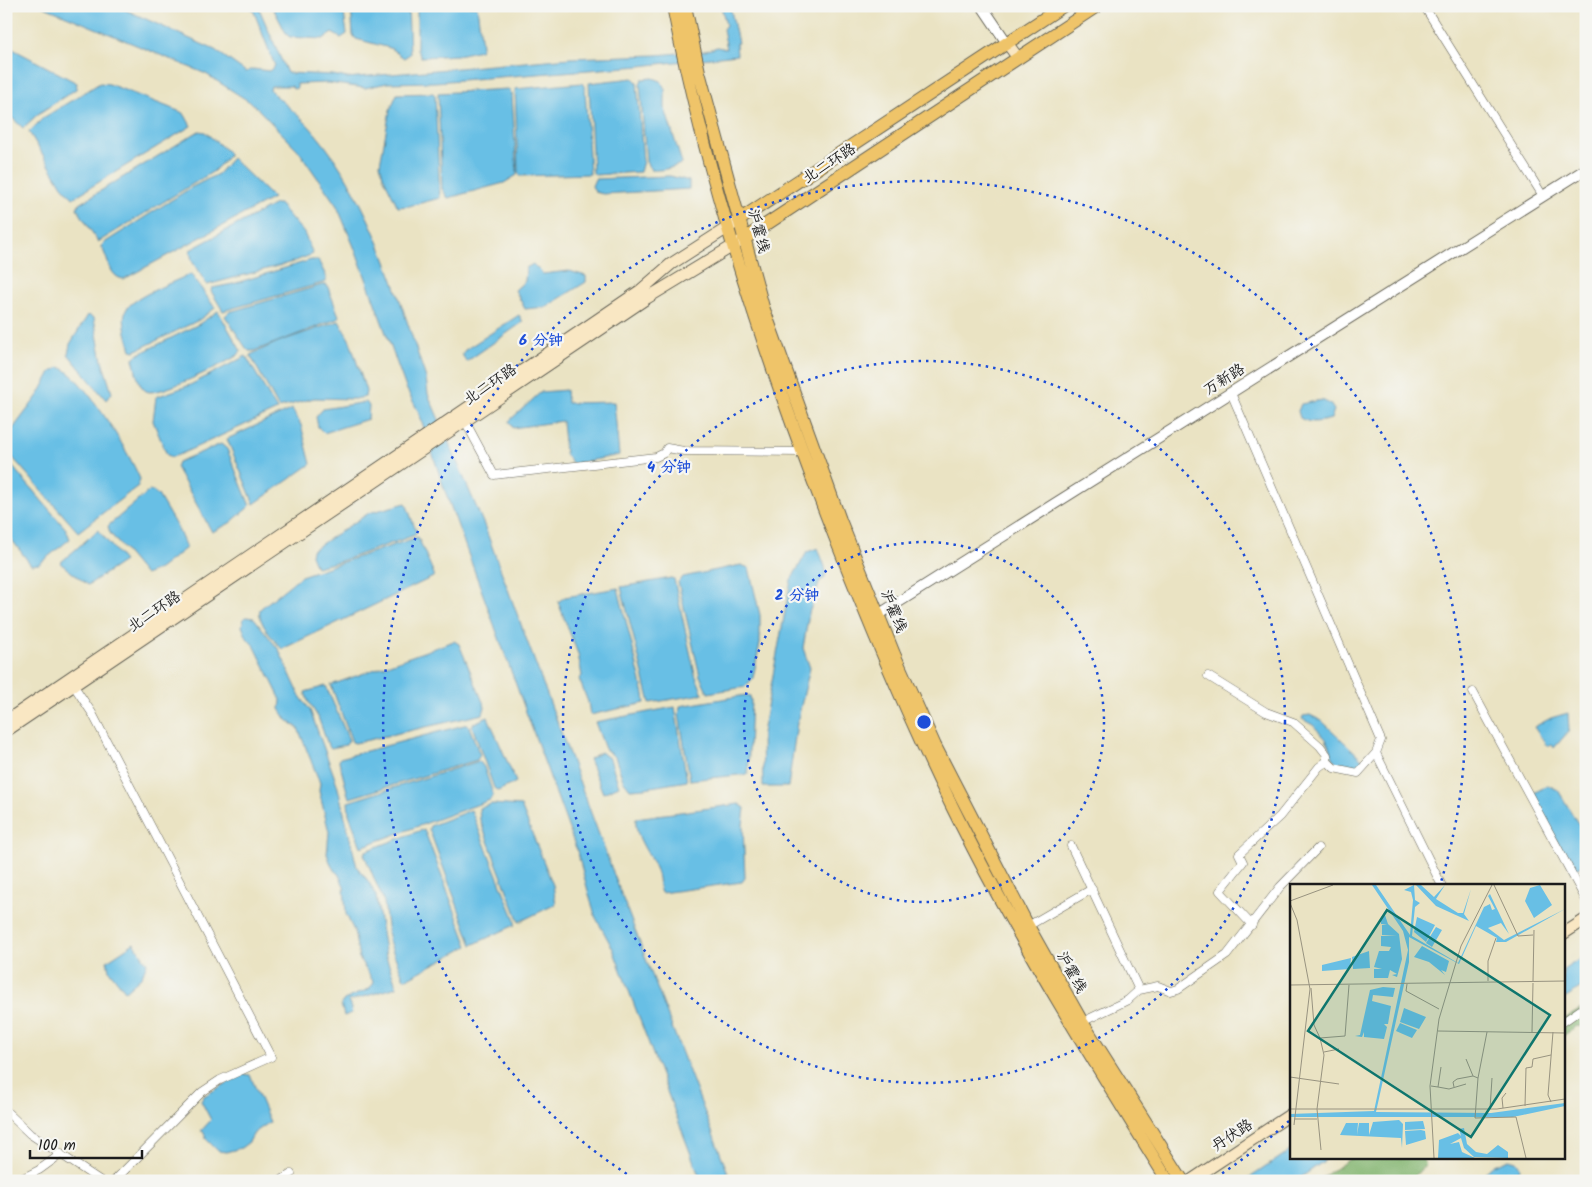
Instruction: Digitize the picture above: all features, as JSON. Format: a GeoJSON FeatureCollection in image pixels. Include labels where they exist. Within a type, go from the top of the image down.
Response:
{"type":"FeatureCollection","features":[{"type":"Feature","properties":{"kind":"main road","name":"沪霍线"},"geometry":{"type":"LineString","coordinates":[[673,6],[687,73],[734,224],[744,239],[763,307],[840,520],[878,616],[935,746],[1077,1025],[1183,1181]]}},
{"type":"Feature","properties":{"kind":"main road","name":"沪霍线"},"geometry":{"type":"LineString","coordinates":[[685,6],[734,224],[733,246],[801,452],[883,660],[973,848],[1168,1181]]}},
{"type":"Feature","properties":{"kind":"main road","name":"北二环路"},"geometry":{"type":"LineString","coordinates":[[460,420],[641,290],[671,264],[1063,6]]}},
{"type":"Feature","properties":{"kind":"main road","name":"北二环路"},"geometry":{"type":"LineString","coordinates":[[6,721],[415,449],[646,298],[744,239],[1097,6]]}},
{"type":"Feature","properties":{"kind":"main road"},"geometry":{"type":"LineString","coordinates":[[1007,43],[1018,58]]}},
{"type":"Feature","properties":{"kind":"main road","name":"北二环路"},"geometry":{"type":"LineString","coordinates":[[6,731],[74,686],[415,449]]}},
{"type":"Feature","properties":{"kind":"main road"},"geometry":{"type":"LineString","coordinates":[[1564,933],[1586,919]]}},
{"type":"Feature","properties":{"kind":"main road","name":"丹伏路"},"geometry":{"type":"LineString","coordinates":[[1190,1181],[1290,1115]]}},
{"type":"Feature","properties":{"kind":"street"},"geometry":{"type":"LineString","coordinates":[[982,6],[1007,43]]}},
{"type":"Feature","properties":{"kind":"street"},"geometry":{"type":"LineString","coordinates":[[1424,6],[1543,196]]}},
{"type":"Feature","properties":{"kind":"street","name":"万新路"},"geometry":{"type":"LineString","coordinates":[[878,616],[1586,169]]}},
{"type":"Feature","properties":{"kind":"street"},"geometry":{"type":"LineString","coordinates":[[1208,676],[1266,712],[1293,722],[1320,746],[1327,755],[1327,761],[1334,768],[1358,773],[1376,753],[1381,740],[1231,393]]}},
{"type":"Feature","properties":{"kind":"street"},"geometry":{"type":"LineString","coordinates":[[460,420],[494,475],[628,462],[656,457],[664,453],[668,448],[684,451],[801,452]]}},
{"type":"Feature","properties":{"kind":"street"},"geometry":{"type":"LineString","coordinates":[[74,686],[92,713],[271,1057],[220,1080],[202,1092],[114,1181]]}},
{"type":"Feature","properties":{"kind":"street"},"geometry":{"type":"LineString","coordinates":[[1473,692],[1586,900]]}},
{"type":"Feature","properties":{"kind":"street"},"geometry":{"type":"LineString","coordinates":[[1376,753],[1441,884]]}},
{"type":"Feature","properties":{"kind":"street"},"geometry":{"type":"LineString","coordinates":[[1252,925],[1220,891],[1243,862],[1239,854],[1280,816],[1319,767],[1327,761]]}},
{"type":"Feature","properties":{"kind":"street"},"geometry":{"type":"LineString","coordinates":[[1072,846],[1139,990]]}},
{"type":"Feature","properties":{"kind":"street"},"geometry":{"type":"LineString","coordinates":[[1077,1025],[1128,1000],[1139,990],[1158,986],[1171,991],[1178,989],[1227,955],[1280,887],[1318,848]]}},
{"type":"Feature","properties":{"kind":"street"},"geometry":{"type":"LineString","coordinates":[[1028,926],[1092,888]]}},
{"type":"Feature","properties":{"kind":"street"},"geometry":{"type":"LineString","coordinates":[[1564,1021],[1586,1006]]}},
{"type":"Feature","properties":{"kind":"street"},"geometry":{"type":"LineString","coordinates":[[6,1111],[30,1134],[101,1181]]}},
{"type":"Feature","properties":{"kind":"street"},"geometry":{"type":"LineString","coordinates":[[17,1181],[39,1170],[61,1154]]}},
{"type":"Feature","properties":{"kind":"street"},"geometry":{"type":"LineString","coordinates":[[280,1181],[291,1174]]}},
{"type":"Feature","properties":{"kind":"green space"},"geometry":{"type":"Polygon","coordinates":[[[1586,1006],[1586,1027],[1577,1026],[1564,1035],[1564,1019],[1586,1006]]]}},
{"type":"Feature","properties":{"kind":"green space"},"geometry":{"type":"Polygon","coordinates":[[[1348,1160],[1423,1160],[1426,1164],[1410,1181],[1317,1181],[1348,1160]]]}},
{"type":"Feature","properties":{"kind":"water"},"geometry":{"type":"Polygon","coordinates":[[[42,6],[117,6],[215,50],[246,72],[253,69],[269,71],[275,66],[254,12],[249,6],[258,6],[287,73],[333,75],[347,78],[570,58],[656,55],[705,51],[717,47],[727,49],[723,29],[726,25],[721,6],[730,6],[738,43],[736,43],[737,55],[640,66],[435,82],[387,83],[365,88],[328,83],[297,84],[297,88],[293,89],[292,86],[271,86],[270,90],[309,126],[335,159],[368,218],[393,281],[426,378],[428,394],[484,525],[623,899],[731,1181],[701,1181],[613,949],[595,916],[577,851],[444,488],[419,413],[406,388],[357,254],[337,206],[298,150],[253,104],[206,74],[42,6]]]}},
{"type":"Feature","properties":{"kind":"water"},"geometry":{"type":"Polygon","coordinates":[[[272,6],[343,6],[347,34],[341,38],[332,33],[323,39],[290,37],[287,35],[272,6]]]}},
{"type":"Feature","properties":{"kind":"water"},"geometry":{"type":"Polygon","coordinates":[[[351,6],[408,6],[410,54],[404,58],[390,48],[356,39],[353,35],[351,6]]]}},
{"type":"Feature","properties":{"kind":"water"},"geometry":{"type":"Polygon","coordinates":[[[417,6],[477,6],[482,46],[480,50],[458,55],[421,57],[417,50],[417,6]]]}},
{"type":"Feature","properties":{"kind":"water"},"geometry":{"type":"Polygon","coordinates":[[[9,47],[77,83],[76,89],[38,114],[23,128],[11,117],[6,108],[6,48],[9,47]]]}},
{"type":"Feature","properties":{"kind":"water"},"geometry":{"type":"Polygon","coordinates":[[[633,78],[637,82],[643,161],[640,172],[595,175],[593,173],[589,83],[633,78]]]}},
{"type":"Feature","properties":{"kind":"water"},"geometry":{"type":"Polygon","coordinates":[[[653,78],[661,81],[665,89],[665,109],[682,163],[671,168],[659,170],[651,170],[646,162],[640,84],[642,79],[653,78]]]}},
{"type":"Feature","properties":{"kind":"water"},"geometry":{"type":"Polygon","coordinates":[[[100,83],[109,84],[181,112],[185,115],[191,126],[73,198],[62,186],[29,132],[43,118],[100,83]]]}},
{"type":"Feature","properties":{"kind":"water"},"geometry":{"type":"Polygon","coordinates":[[[582,83],[585,88],[590,174],[520,176],[518,172],[515,89],[582,83]]]}},
{"type":"Feature","properties":{"kind":"water"},"geometry":{"type":"Polygon","coordinates":[[[508,89],[512,94],[517,175],[504,183],[448,198],[442,189],[438,93],[508,89]]]}},
{"type":"Feature","properties":{"kind":"water"},"geometry":{"type":"Polygon","coordinates":[[[433,93],[435,95],[440,198],[398,207],[383,176],[380,164],[390,110],[397,94],[433,93]]]}},
{"type":"Feature","properties":{"kind":"water"},"geometry":{"type":"Polygon","coordinates":[[[199,131],[205,132],[229,155],[214,171],[98,242],[77,208],[79,204],[199,131]]]}},
{"type":"Feature","properties":{"kind":"water"},"geometry":{"type":"Polygon","coordinates":[[[232,158],[273,198],[124,279],[115,275],[101,246],[104,243],[192,187],[218,174],[232,158]]]}},
{"type":"Feature","properties":{"kind":"water"},"geometry":{"type":"Polygon","coordinates":[[[670,176],[689,181],[689,189],[603,194],[595,192],[592,186],[595,179],[670,176]]]}},
{"type":"Feature","properties":{"kind":"water"},"geometry":{"type":"Polygon","coordinates":[[[275,204],[279,204],[304,233],[313,254],[293,262],[207,285],[192,261],[190,250],[275,204]]]}},
{"type":"Feature","properties":{"kind":"water"},"geometry":{"type":"Polygon","coordinates":[[[311,260],[318,260],[326,276],[326,282],[223,311],[211,291],[212,288],[233,284],[311,260]]]}},
{"type":"Feature","properties":{"kind":"water"},"geometry":{"type":"Polygon","coordinates":[[[533,264],[543,274],[569,271],[586,276],[586,282],[546,307],[525,309],[515,290],[525,281],[526,268],[533,264]]]}},
{"type":"Feature","properties":{"kind":"water"},"geometry":{"type":"Polygon","coordinates":[[[191,274],[215,308],[199,320],[135,351],[131,350],[124,319],[126,310],[136,300],[145,295],[191,274]]]}},
{"type":"Feature","properties":{"kind":"water"},"geometry":{"type":"Polygon","coordinates":[[[327,285],[339,316],[337,319],[254,351],[249,351],[246,348],[225,316],[229,312],[327,285]]]}},
{"type":"Feature","properties":{"kind":"water"},"geometry":{"type":"Polygon","coordinates":[[[218,311],[241,351],[238,355],[207,372],[177,385],[153,392],[146,391],[139,381],[136,372],[133,359],[135,356],[199,324],[218,311]]]}},
{"type":"Feature","properties":{"kind":"water"},"geometry":{"type":"Polygon","coordinates":[[[88,315],[94,318],[102,361],[112,393],[106,400],[68,354],[70,344],[88,315]]]}},
{"type":"Feature","properties":{"kind":"water"},"geometry":{"type":"Polygon","coordinates":[[[519,315],[523,322],[466,362],[462,354],[465,350],[519,315]]]}},
{"type":"Feature","properties":{"kind":"water"},"geometry":{"type":"Polygon","coordinates":[[[339,321],[350,341],[366,391],[365,397],[354,399],[314,398],[279,408],[250,355],[278,342],[339,321]]]}},
{"type":"Feature","properties":{"kind":"water"},"geometry":{"type":"Polygon","coordinates":[[[246,356],[277,410],[181,454],[172,457],[167,455],[153,421],[156,397],[190,385],[246,356]]]}},
{"type":"Feature","properties":{"kind":"water"},"geometry":{"type":"Polygon","coordinates":[[[60,367],[81,385],[93,400],[117,435],[140,479],[138,486],[78,532],[6,450],[6,438],[39,394],[51,372],[60,367]]]}},
{"type":"Feature","properties":{"kind":"water"},"geometry":{"type":"Polygon","coordinates":[[[566,390],[567,403],[614,402],[619,455],[573,464],[565,454],[562,421],[513,428],[509,421],[541,392],[566,390]]]}},
{"type":"Feature","properties":{"kind":"water"},"geometry":{"type":"Polygon","coordinates":[[[1322,400],[1330,404],[1334,410],[1331,419],[1315,422],[1300,418],[1298,411],[1301,404],[1322,400]]]}},
{"type":"Feature","properties":{"kind":"water"},"geometry":{"type":"Polygon","coordinates":[[[366,402],[369,406],[368,419],[324,433],[318,427],[316,417],[323,409],[366,402]]]}},
{"type":"Feature","properties":{"kind":"water"},"geometry":{"type":"Polygon","coordinates":[[[292,409],[301,425],[311,464],[254,504],[227,439],[292,409]]]}},
{"type":"Feature","properties":{"kind":"water"},"geometry":{"type":"Polygon","coordinates":[[[221,444],[227,449],[250,506],[230,523],[212,532],[176,467],[178,462],[221,444]]]}},
{"type":"Feature","properties":{"kind":"water"},"geometry":{"type":"Polygon","coordinates":[[[6,459],[66,529],[70,539],[39,564],[31,565],[6,532],[6,459]]]}},
{"type":"Feature","properties":{"kind":"water"},"geometry":{"type":"Polygon","coordinates":[[[149,491],[153,491],[158,495],[178,529],[186,548],[159,569],[145,575],[110,533],[108,526],[149,491]]]}},
{"type":"Feature","properties":{"kind":"water"},"geometry":{"type":"Polygon","coordinates":[[[406,503],[416,531],[415,535],[341,561],[316,567],[311,555],[312,550],[369,513],[406,503]]]}},
{"type":"Feature","properties":{"kind":"water"},"geometry":{"type":"Polygon","coordinates":[[[98,530],[124,561],[88,585],[60,563],[98,530]]]}},
{"type":"Feature","properties":{"kind":"water"},"geometry":{"type":"Polygon","coordinates":[[[418,537],[434,574],[433,577],[282,649],[263,625],[260,609],[301,576],[418,537]]]}},
{"type":"Feature","properties":{"kind":"water"},"geometry":{"type":"Polygon","coordinates":[[[818,548],[825,567],[825,578],[820,581],[809,613],[803,648],[810,668],[797,723],[788,787],[763,787],[762,733],[791,580],[807,552],[818,548]]]}},
{"type":"Feature","properties":{"kind":"water"},"geometry":{"type":"Polygon","coordinates":[[[741,565],[749,568],[760,615],[760,643],[753,678],[745,687],[708,693],[700,676],[678,582],[683,577],[741,565]]]}},
{"type":"Feature","properties":{"kind":"water"},"geometry":{"type":"Polygon","coordinates":[[[674,579],[695,674],[703,694],[650,703],[621,587],[674,579]]]}},
{"type":"Feature","properties":{"kind":"water"},"geometry":{"type":"Polygon","coordinates":[[[618,588],[645,703],[590,715],[588,702],[579,679],[582,676],[578,654],[558,602],[565,597],[618,588]]]}},
{"type":"Feature","properties":{"kind":"water"},"geometry":{"type":"Polygon","coordinates":[[[246,617],[254,618],[279,650],[300,696],[310,710],[337,784],[357,867],[369,882],[376,896],[386,957],[397,987],[349,1001],[352,1013],[344,1016],[341,1004],[344,1000],[369,989],[374,983],[359,958],[354,931],[346,914],[344,886],[339,875],[332,867],[327,854],[329,832],[319,791],[320,783],[298,728],[287,720],[280,709],[281,700],[255,647],[247,638],[242,626],[246,617]]]}},
{"type":"Feature","properties":{"kind":"water"},"geometry":{"type":"Polygon","coordinates":[[[454,641],[459,644],[485,707],[483,714],[355,743],[352,742],[331,685],[454,641]]]}},
{"type":"Feature","properties":{"kind":"water"},"geometry":{"type":"Polygon","coordinates":[[[326,686],[349,740],[346,745],[331,748],[328,745],[318,717],[308,701],[305,692],[326,686]]]}},
{"type":"Feature","properties":{"kind":"water"},"geometry":{"type":"Polygon","coordinates":[[[746,695],[750,696],[751,701],[748,774],[690,780],[679,715],[680,706],[746,695]]]}},
{"type":"Feature","properties":{"kind":"water"},"geometry":{"type":"Polygon","coordinates":[[[675,707],[687,781],[630,789],[623,780],[615,757],[605,749],[595,722],[675,707]]]}},
{"type":"Feature","properties":{"kind":"water"},"geometry":{"type":"Polygon","coordinates":[[[1568,713],[1569,731],[1554,748],[1552,744],[1547,746],[1534,727],[1551,718],[1568,713]]]}},
{"type":"Feature","properties":{"kind":"water"},"geometry":{"type":"Polygon","coordinates":[[[1310,715],[1322,721],[1364,761],[1357,769],[1339,765],[1334,760],[1326,739],[1313,725],[1302,719],[1303,716],[1310,715]]]}},
{"type":"Feature","properties":{"kind":"water"},"geometry":{"type":"Polygon","coordinates":[[[488,717],[516,782],[498,791],[494,788],[472,726],[474,723],[488,717]]]}},
{"type":"Feature","properties":{"kind":"water"},"geometry":{"type":"Polygon","coordinates":[[[468,724],[480,755],[477,760],[350,798],[348,795],[339,761],[340,758],[468,724]]]}},
{"type":"Feature","properties":{"kind":"water"},"geometry":{"type":"Polygon","coordinates":[[[601,752],[610,759],[619,786],[603,793],[589,759],[601,752]]]}},
{"type":"Feature","properties":{"kind":"water"},"geometry":{"type":"Polygon","coordinates":[[[479,761],[484,767],[493,794],[490,800],[361,847],[349,814],[348,802],[479,761]]]}},
{"type":"Feature","properties":{"kind":"water"},"geometry":{"type":"Polygon","coordinates":[[[1548,785],[1558,790],[1586,840],[1586,863],[1573,871],[1533,797],[1534,793],[1548,785]]]}},
{"type":"Feature","properties":{"kind":"water"},"geometry":{"type":"Polygon","coordinates":[[[492,804],[521,806],[553,885],[556,904],[519,922],[480,820],[479,808],[492,804]]]}},
{"type":"Feature","properties":{"kind":"water"},"geometry":{"type":"Polygon","coordinates":[[[739,804],[745,808],[743,825],[745,878],[742,882],[661,893],[655,867],[640,840],[636,818],[739,804]]]}},
{"type":"Feature","properties":{"kind":"water"},"geometry":{"type":"Polygon","coordinates":[[[471,810],[515,920],[515,925],[472,945],[429,829],[430,826],[471,810]]]}},
{"type":"Feature","properties":{"kind":"water"},"geometry":{"type":"Polygon","coordinates":[[[424,829],[468,946],[404,979],[389,942],[384,902],[364,854],[366,851],[424,829]]]}},
{"type":"Feature","properties":{"kind":"water"},"geometry":{"type":"Polygon","coordinates":[[[134,943],[147,963],[142,976],[125,991],[109,970],[107,961],[134,943]]]}},
{"type":"Feature","properties":{"kind":"water"},"geometry":{"type":"Polygon","coordinates":[[[1586,955],[1586,984],[1564,998],[1564,969],[1586,955]]]}},
{"type":"Feature","properties":{"kind":"water"},"geometry":{"type":"Polygon","coordinates":[[[243,1074],[250,1075],[270,1122],[254,1133],[249,1142],[241,1148],[226,1152],[218,1151],[206,1139],[204,1132],[201,1131],[211,1120],[201,1101],[204,1096],[243,1074]]]}},
{"type":"Feature","properties":{"kind":"water"},"geometry":{"type":"Polygon","coordinates":[[[1290,1151],[1290,1160],[1325,1160],[1296,1181],[1245,1181],[1290,1151]]]}},
{"type":"Feature","properties":{"kind":"water"},"geometry":{"type":"Polygon","coordinates":[[[1506,1160],[1516,1161],[1520,1167],[1519,1174],[1521,1176],[1526,1174],[1531,1181],[1475,1181],[1494,1165],[1506,1160]]]}}]}
